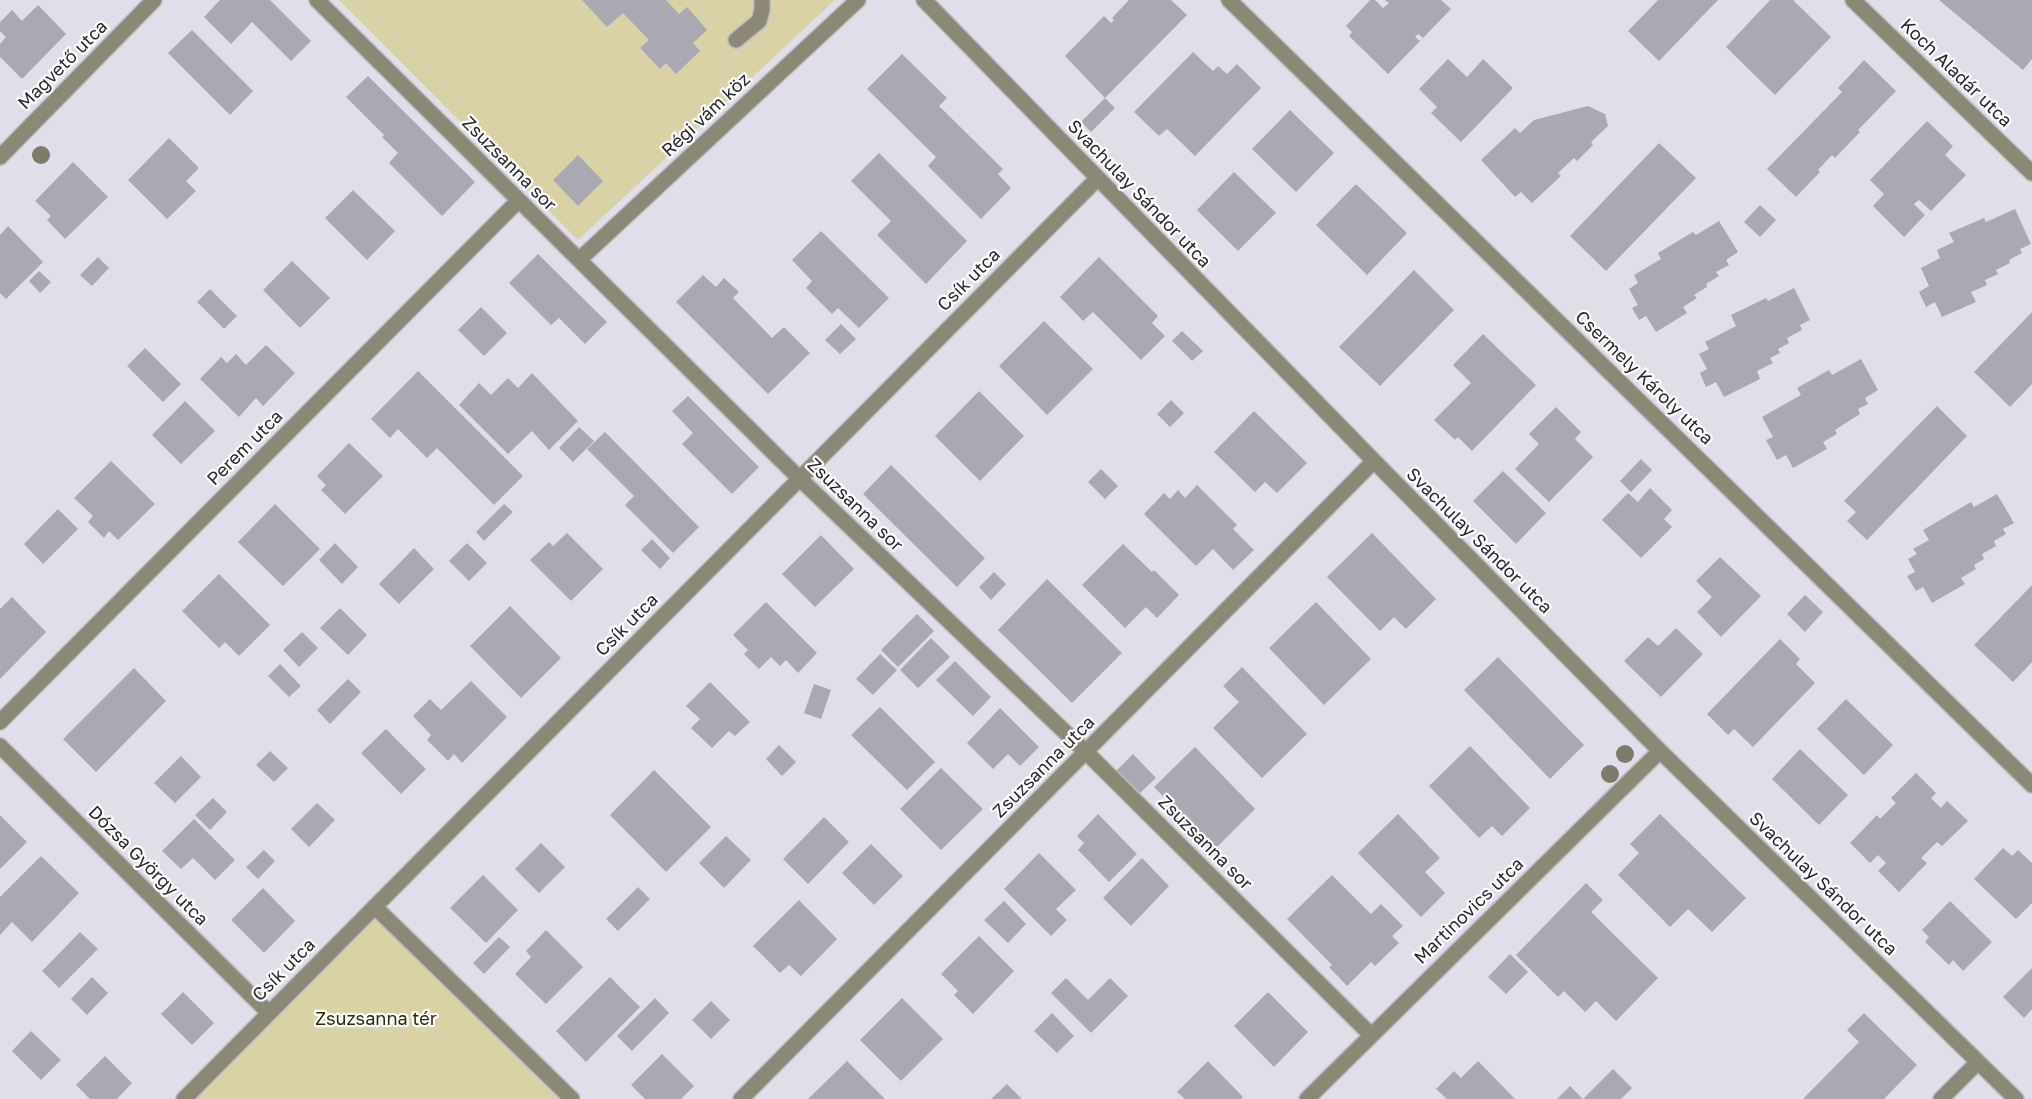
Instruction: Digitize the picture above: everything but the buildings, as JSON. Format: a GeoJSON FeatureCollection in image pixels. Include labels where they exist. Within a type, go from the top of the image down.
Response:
{"type":"FeatureCollection","features":[{"type":"Feature","properties":{"kind":"street","name":"Magvető utca"},"geometry":{"type":"LineString","coordinates":[[0,157],[154,0]]}},
{"type":"Feature","properties":{"kind":"street","name":"Zsuzsanna sor"},"geometry":{"type":"LineString","coordinates":[[317,0],[800,479],[1086,752],[1371,1035]]}},
{"type":"Feature","properties":{"kind":"street"},"geometry":{"type":"LineString","coordinates":[[736,40],[759,21],[762,0]]}},
{"type":"Feature","properties":{"kind":"street","name":"Régi vám köz"},"geometry":{"type":"LineString","coordinates":[[580,259],[858,0]]}},
{"type":"Feature","properties":{"kind":"street","name":"Svachulay Sándor utca"},"geometry":{"type":"LineString","coordinates":[[924,0],[1660,752],[2016,1099]]}},
{"type":"Feature","properties":{"kind":"street","name":"Csermely Károly utca"},"geometry":{"type":"LineString","coordinates":[[1229,0],[2032,785]]}},
{"type":"Feature","properties":{"kind":"street","name":"Koch Aladár utca"},"geometry":{"type":"LineString","coordinates":[[1853,0],[2032,173]]}},
{"type":"Feature","properties":{"kind":"street","name":"Csík utca"},"geometry":{"type":"LineString","coordinates":[[184,1099],[1098,179]]}},
{"type":"Feature","properties":{"kind":"street","name":"Perem utca"},"geometry":{"type":"LineString","coordinates":[[0,722],[518,201]]}},
{"type":"Feature","properties":{"kind":"street","name":"Zsuzsanna utca"},"geometry":{"type":"LineString","coordinates":[[741,1099],[1374,462]]}},
{"type":"Feature","properties":{"kind":"street","name":"Dózsa György utca"},"geometry":{"type":"LineString","coordinates":[[0,746],[269,1013]]}},
{"type":"Feature","properties":{"kind":"street","name":"Martinovics utca"},"geometry":{"type":"LineString","coordinates":[[1307,1099],[1660,752]]}},
{"type":"Feature","properties":{"kind":"street"},"geometry":{"type":"LineString","coordinates":[[375,907],[572,1099]]}},
{"type":"Feature","properties":{"kind":"street"},"geometry":{"type":"LineString","coordinates":[[1941,1099],[1978,1062]]}},
{"type":"Feature","properties":{"kind":"green space"},"geometry":{"type":"Polygon","coordinates":[[[339,0],[835,0],[578,240],[339,0]]]}},
{"type":"Feature","properties":{"kind":"green space","name":"Zsuzsanna tér"},"geometry":{"type":"Polygon","coordinates":[[[375,907],[572,1099],[184,1099],[375,907]]]}}]}
